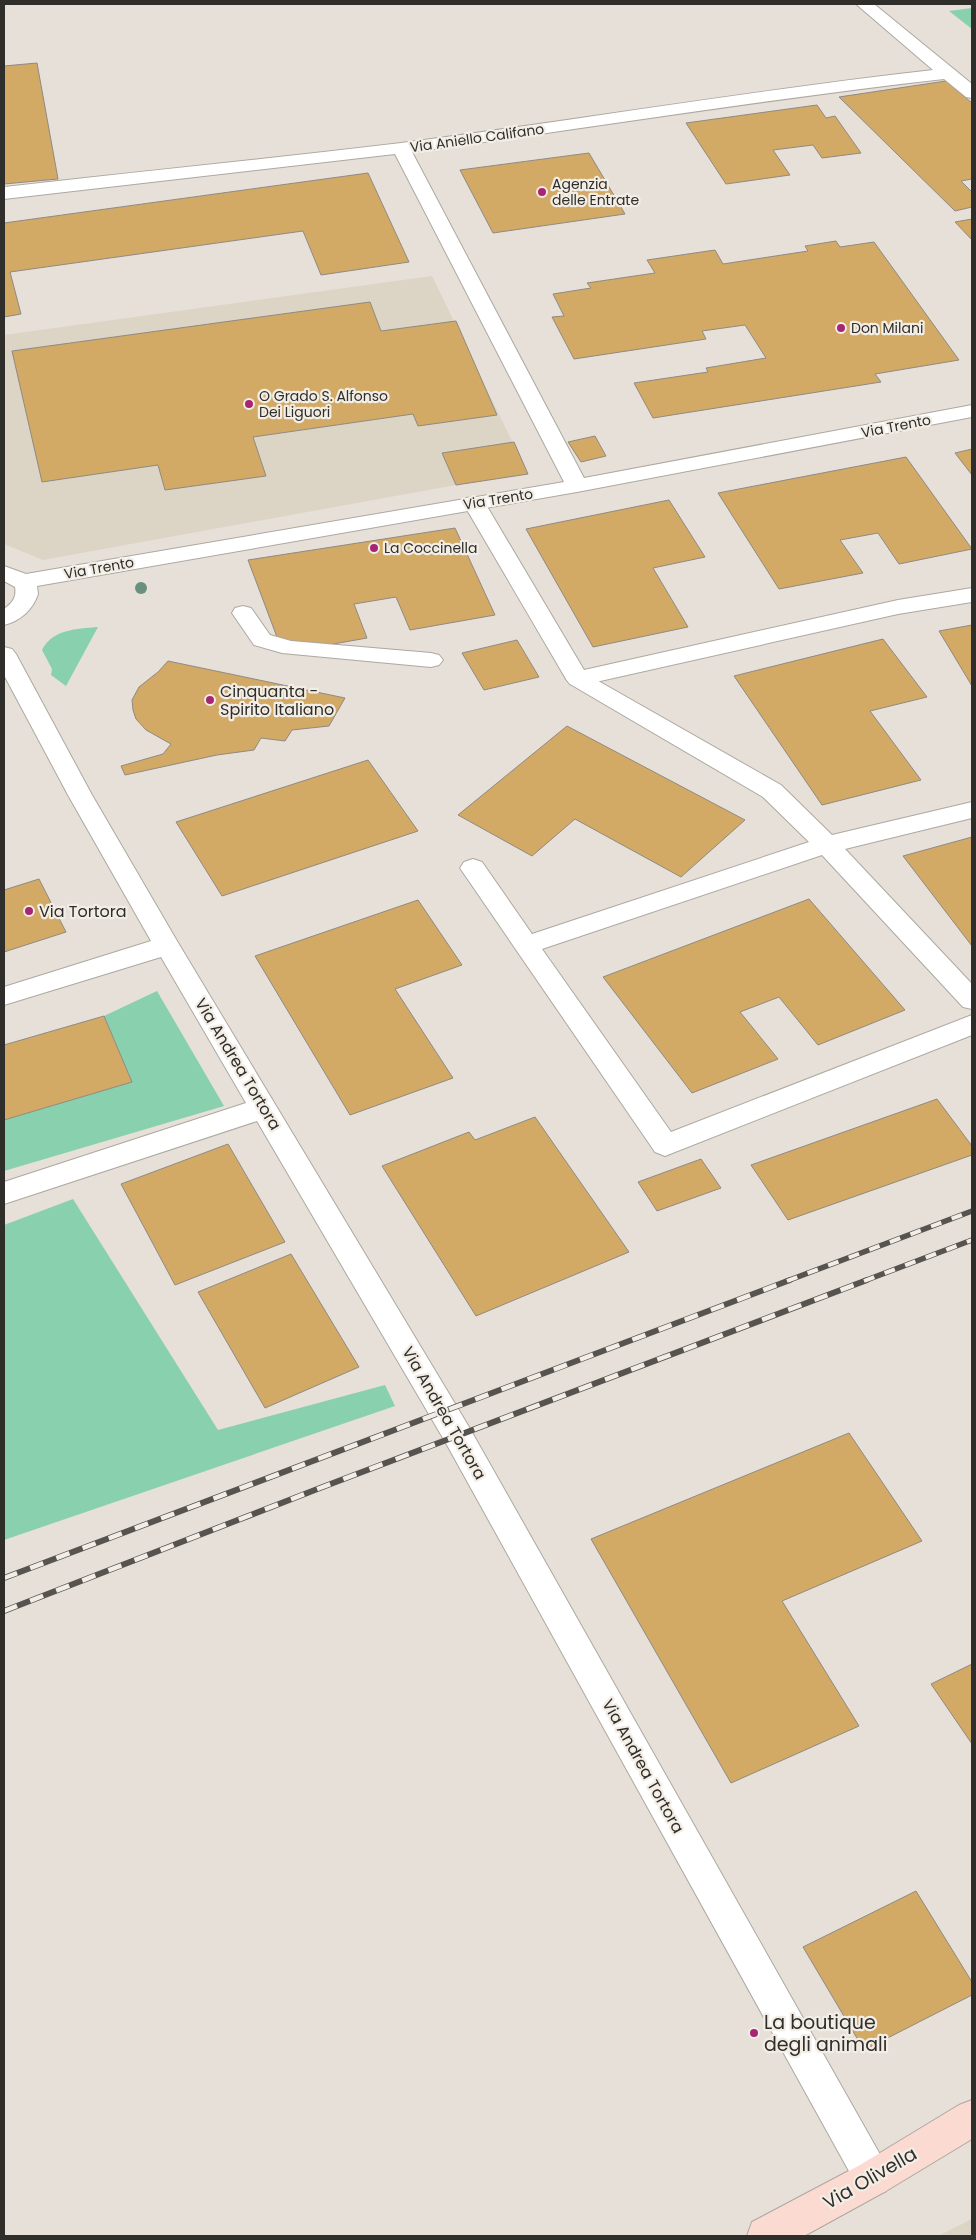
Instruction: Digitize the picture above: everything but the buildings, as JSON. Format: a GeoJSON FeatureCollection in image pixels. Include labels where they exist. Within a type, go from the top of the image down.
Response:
{"type":"FeatureCollection","features":[{"type":"Feature","properties":{"kind":"main road","name":"Via Olivella"},"geometry":{"type":"LineString","coordinates":[[766,2236],[873,2178],[972,2118]]}},
{"type":"Feature","properties":{"kind":"street"},"geometry":{"type":"LineString","coordinates":[[864,4],[972,93]]}},
{"type":"Feature","properties":{"kind":"street","name":"Via Aniello Califano"},"geometry":{"type":"LineString","coordinates":[[4,193],[401,148],[651,114],[802,90],[949,73]]}},
{"type":"Feature","properties":{"kind":"street"},"geometry":{"type":"LineString","coordinates":[[401,148],[577,486]]}},
{"type":"Feature","properties":{"kind":"street","name":"Via Trento"},"geometry":{"type":"LineString","coordinates":[[13,577],[241,544],[577,486],[972,411]]}},
{"type":"Feature","properties":{"kind":"street"},"geometry":{"type":"LineString","coordinates":[[474,503],[578,678],[772,791],[827,845],[972,1000]]}},
{"type":"Feature","properties":{"kind":"street"},"geometry":{"type":"LineString","coordinates":[[4,618],[23,605],[28,597],[27,589],[13,577]]}},
{"type":"Feature","properties":{"kind":"street"},"geometry":{"type":"LineString","coordinates":[[578,678],[898,607],[972,595]]}},
{"type":"Feature","properties":{"kind":"street"},"geometry":{"type":"LineString","coordinates":[[244,613],[262,640],[290,648],[431,660]]}},
{"type":"Feature","properties":{"kind":"street","name":"Via Andrea Tortora"},"geometry":{"type":"LineString","coordinates":[[4,654],[80,795],[458,1436],[873,2178]]}},
{"type":"Feature","properties":{"kind":"street"},"geometry":{"type":"LineString","coordinates":[[526,945],[827,845],[972,810]]}},
{"type":"Feature","properties":{"kind":"street"},"geometry":{"type":"LineString","coordinates":[[472,868],[665,1145],[972,1025]]}},
{"type":"Feature","properties":{"kind":"street"},"geometry":{"type":"LineString","coordinates":[[4,996],[168,946]]}},
{"type":"Feature","properties":{"kind":"street"},"geometry":{"type":"LineString","coordinates":[[4,1193],[264,1108]]}},
{"type":"Feature","properties":{"kind":"shaded area","name":"O Grado S. Alfonso Dei Liguori"},"geometry":{"type":"Polygon","coordinates":[[[432,276],[528,474],[456,485],[43,560],[4,544],[4,335],[432,276]]]}},
{"type":"Feature","properties":{"kind":"shaded area"},"geometry":{"type":"Polygon","coordinates":[[[972,2219],[972,2236],[938,2236],[972,2219]]]}},
{"type":"Feature","properties":{"kind":"green space"},"geometry":{"type":"Polygon","coordinates":[[[972,8],[972,29],[949,11],[972,8]]]}},
{"type":"Feature","properties":{"kind":"green space"},"geometry":{"type":"Polygon","coordinates":[[[98,627],[66,686],[51,675],[52,669],[42,650],[47,643],[52,638],[66,631],[98,627]]]}},
{"type":"Feature","properties":{"kind":"green space"},"geometry":{"type":"Polygon","coordinates":[[[157,991],[224,1106],[4,1171],[4,1120],[132,1082],[104,1016],[157,991]]]}},
{"type":"Feature","properties":{"kind":"green space"},"geometry":{"type":"Polygon","coordinates":[[[73,1199],[218,1430],[385,1385],[395,1406],[4,1540],[4,1225],[73,1199]]]}},
{"type":"Feature","properties":{"kind":"railway"},"geometry":{"type":"LineString","coordinates":[[787,1281],[972,1211]]}},
{"type":"Feature","properties":{"kind":"railway"},"geometry":{"type":"LineString","coordinates":[[864,1281],[972,1240]]}},
{"type":"Feature","properties":{"kind":"railway"},"geometry":{"type":"LineString","coordinates":[[4,1578],[790,1280]]}},
{"type":"Feature","properties":{"kind":"railway"},"geometry":{"type":"LineString","coordinates":[[4,1611],[320,1488],[867,1280]]}},
{"type":"Feature","properties":{"kind":"place","name":"Agenzia delle Entrate"},"geometry":{"type":"Point","coordinates":[542,192]}},
{"type":"Feature","properties":{"kind":"place","name":"Don Milani"},"geometry":{"type":"Point","coordinates":[841,328]}},
{"type":"Feature","properties":{"kind":"place","name":"O Grado S. Alfonso Dei Liguori"},"geometry":{"type":"Point","coordinates":[249,404]}},
{"type":"Feature","properties":{"kind":"place","name":"La Coccinella"},"geometry":{"type":"Point","coordinates":[374,548]}},
{"type":"Feature","properties":{"kind":"place","name":"Cinquanta - Spirito Italiano"},"geometry":{"type":"Point","coordinates":[210,700]}},
{"type":"Feature","properties":{"kind":"place","name":"Via Tortora"},"geometry":{"type":"Point","coordinates":[29,911]}},
{"type":"Feature","properties":{"kind":"place","name":"La boutique degli animali"},"geometry":{"type":"Point","coordinates":[754,2033]}}]}
